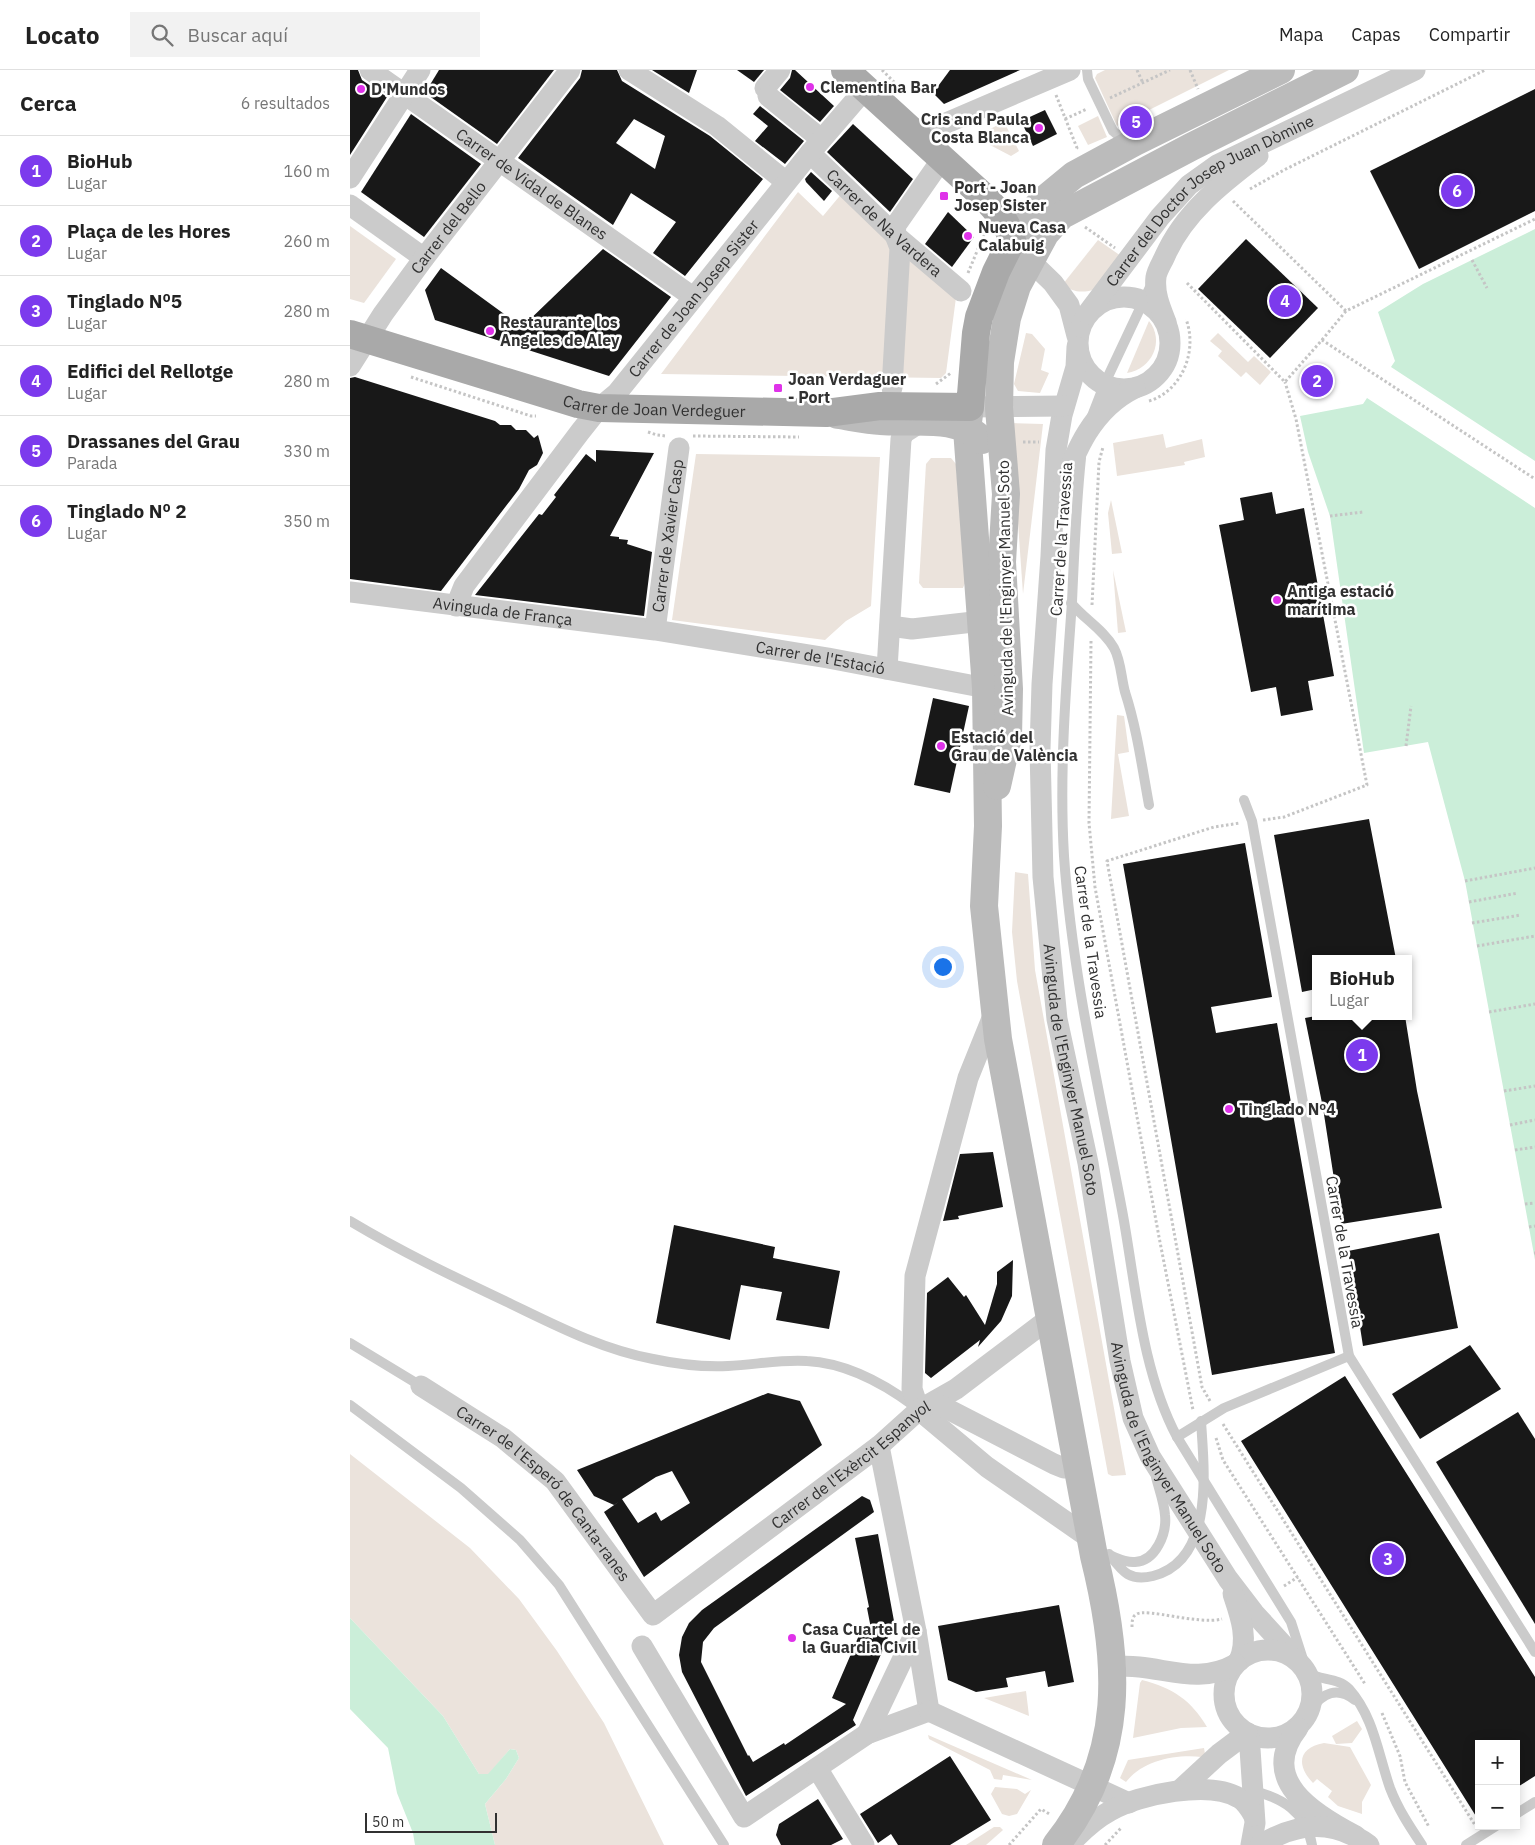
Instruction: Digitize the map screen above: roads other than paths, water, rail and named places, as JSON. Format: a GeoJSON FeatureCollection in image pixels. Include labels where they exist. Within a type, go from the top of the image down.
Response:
{"type":"FeatureCollection","features":[{"type":"Feature","properties":{"kind":"main road"},"geometry":{"type":"LineString","coordinates":[[844,70],[942,159],[1016,235],[1040,204],[1074,175],[1135,142],[1281,70]]}},
{"type":"Feature","properties":{"kind":"main road","name":"Carrer del Doctor Josep Juan Dòmine"},"geometry":{"type":"LineString","coordinates":[[1016,235],[1045,226],[1068,224],[1105,191],[1344,70]]}},
{"type":"Feature","properties":{"kind":"main road","name":"Avinguda de l'Enginyer Manuel Soto"},"geometry":{"type":"LineString","coordinates":[[988,826],[1008,737],[1009,689],[1002,562],[1006,494],[999,408],[1000,362],[1007,318],[1017,286],[1016,235]]}},
{"type":"Feature","properties":{"kind":"main road","name":"Avinguda de l'Enginyer Manuel Soto"},"geometry":{"type":"LineString","coordinates":[[1016,235],[996,272],[979,317],[968,418],[986,688],[988,826],[984,906],[998,1039],[1078,1468],[1100,1547],[1114,1667],[1110,1722],[1091,1786],[1084,1804],[1056,1845]]}},
{"type":"Feature","properties":{"kind":"main road","name":"Carrer de Joan Verdeguer"},"geometry":{"type":"LineString","coordinates":[[359,337],[578,404],[599,408],[826,413],[880,406],[968,418]]}},
{"type":"Feature","properties":{"kind":"main road"},"geometry":{"type":"LineString","coordinates":[[826,413],[880,421],[946,424],[968,418],[985,448],[1002,562]]}},
{"type":"Feature","properties":{"kind":"street","name":"Carrer de Vidal de Blanes"},"geometry":{"type":"LineString","coordinates":[[370,70],[501,160],[693,297]]}},
{"type":"Feature","properties":{"kind":"street"},"geometry":{"type":"LineString","coordinates":[[350,178],[420,70]]}},
{"type":"Feature","properties":{"kind":"street","name":"Carrer del Bello"},"geometry":{"type":"LineString","coordinates":[[350,366],[359,337],[424,258],[570,70]]}},
{"type":"Feature","properties":{"kind":"street"},"geometry":{"type":"LineString","coordinates":[[629,70],[718,126],[786,182]]}},
{"type":"Feature","properties":{"kind":"street","name":"Carrer de Na Vardera"},"geometry":{"type":"LineString","coordinates":[[780,70],[767,92],[896,235],[961,291]]}},
{"type":"Feature","properties":{"kind":"street"},"geometry":{"type":"LineString","coordinates":[[914,134],[936,127],[1070,70]]}},
{"type":"Feature","properties":{"kind":"street","name":"Carrer del Doctor Josep Juan Dòmine"},"geometry":{"type":"LineString","coordinates":[[1077,341],[1087,314],[1160,216],[1189,185],[1217,165],[1415,70]]}},
{"type":"Feature","properties":{"kind":"street","name":"Carrer de Joan Josep Sister"},"geometry":{"type":"LineString","coordinates":[[456,606],[464,586],[599,408],[617,394],[786,182],[865,89]]}},
{"type":"Feature","properties":{"kind":"street","name":"Carrer del Doctor Josep Juan Dòmine"},"geometry":{"type":"LineString","coordinates":[[1138,396],[1148,382],[1159,374],[1166,362],[1170,349],[1170,335],[1174,316],[1156,291],[1156,276],[1169,247],[1181,228],[1199,205],[1224,181],[1264,151],[1346,103]]}},
{"type":"Feature","properties":{"kind":"street"},"geometry":{"type":"LineString","coordinates":[[892,388],[900,248],[896,235],[896,225],[942,159]]}},
{"type":"Feature","properties":{"kind":"street"},"geometry":{"type":"LineString","coordinates":[[350,205],[424,258]]}},
{"type":"Feature","properties":{"kind":"street"},"geometry":{"type":"LineString","coordinates":[[1016,235],[1069,305],[1081,362],[1090,376],[1104,385],[1138,396]]}},
{"type":"Feature","properties":{"kind":"street"},"geometry":{"type":"LineString","coordinates":[[1087,314],[1098,303],[1113,297],[1128,296],[1144,300],[1156,309],[1174,316]]}},
{"type":"Feature","properties":{"kind":"street","name":"Avinguda de l'Enginyer Manuel Soto"},"geometry":{"type":"LineString","coordinates":[[1077,341],[1076,367],[1064,406],[1056,450],[1040,750],[1047,933],[1057,1019],[1088,1163],[1120,1361],[1133,1418],[1150,1456],[1228,1579],[1254,1614],[1302,1666]]}},
{"type":"Feature","properties":{"kind":"street","name":"Avinguda de l'Enginyer Manuel Soto"},"geometry":{"type":"LineString","coordinates":[[1052,530],[1068,470],[1083,440],[1104,408],[1138,396]]}},
{"type":"Feature","properties":{"kind":"street"},"geometry":{"type":"LineString","coordinates":[[968,418],[999,408],[1064,406]]}},
{"type":"Feature","properties":{"kind":"street"},"geometry":{"type":"LineString","coordinates":[[888,669],[901,439],[904,433],[920,422]]}},
{"type":"Feature","properties":{"kind":"street","name":"Carrer de Xavier Casp"},"geometry":{"type":"LineString","coordinates":[[656,626],[679,448]]}},
{"type":"Feature","properties":{"kind":"street","name":"Avinguda de França"},"geometry":{"type":"LineString","coordinates":[[350,592],[456,606],[656,626]]}},
{"type":"Feature","properties":{"kind":"street"},"geometry":{"type":"LineString","coordinates":[[890,626],[912,629],[982,621]]}},
{"type":"Feature","properties":{"kind":"street","name":"Carrer de l'Estació"},"geometry":{"type":"LineString","coordinates":[[656,626],[986,688]]}},
{"type":"Feature","properties":{"kind":"street"},"geometry":{"type":"LineString","coordinates":[[995,1011],[968,1078],[915,1276],[912,1389],[926,1406],[987,1467],[1100,1547]]}},
{"type":"Feature","properties":{"kind":"street","name":"Carrer de l'Exèrcit Espanyol"},"geometry":{"type":"LineString","coordinates":[[652,1615],[879,1446],[926,1406],[1016,1346],[1050,1318]]}},
{"type":"Feature","properties":{"kind":"street","name":"Carrer de l'Esperó de Canta-ranes"},"geometry":{"type":"LineString","coordinates":[[421,1386],[503,1438],[555,1481],[652,1615]]}},
{"type":"Feature","properties":{"kind":"street"},"geometry":{"type":"LineString","coordinates":[[926,1406],[1054,1464],[1078,1468]]}},
{"type":"Feature","properties":{"kind":"street"},"geometry":{"type":"LineString","coordinates":[[879,1446],[916,1631],[929,1711]]}},
{"type":"Feature","properties":{"kind":"street","name":"Avinguda de l'Enginyer Manuel Soto"},"geometry":{"type":"LineString","coordinates":[[1228,1579],[1244,1633],[1242,1653],[1237,1662]]}},
{"type":"Feature","properties":{"kind":"street"},"geometry":{"type":"LineString","coordinates":[[867,1734],[916,1631]]}},
{"type":"Feature","properties":{"kind":"street"},"geometry":{"type":"LineString","coordinates":[[642,1646],[744,1817],[867,1734],[929,1711],[1129,1803]]}},
{"type":"Feature","properties":{"kind":"street"},"geometry":{"type":"LineString","coordinates":[[1114,1667],[1135,1665],[1199,1676],[1220,1672],[1257,1651],[1268,1650],[1278,1651],[1302,1666],[1312,1686],[1311,1709],[1286,1744],[1284,1766],[1291,1786],[1310,1809],[1363,1840]]}},
{"type":"Feature","properties":{"kind":"street"},"geometry":{"type":"LineString","coordinates":[[1237,1662],[1227,1678],[1224,1693],[1226,1708],[1233,1722],[1248,1734],[1270,1739],[1289,1734],[1298,1728]]}},
{"type":"Feature","properties":{"kind":"street"},"geometry":{"type":"LineString","coordinates":[[1248,1734],[1255,1824],[1251,1845]]}},
{"type":"Feature","properties":{"kind":"street"},"geometry":{"type":"LineString","coordinates":[[1180,1790],[1219,1754],[1248,1734]]}},
{"type":"Feature","properties":{"kind":"street"},"geometry":{"type":"LineString","coordinates":[[816,1768],[864,1845]]}},
{"type":"Feature","properties":{"kind":"street"},"geometry":{"type":"LineString","coordinates":[[1069,1845],[1079,1833],[1110,1810],[1129,1803],[1180,1790],[1231,1794],[1248,1805],[1254,1816]]}},
{"type":"Feature","properties":{"kind":"street"},"geometry":{"type":"LineString","coordinates":[[1260,1845],[1280,1833],[1309,1836],[1334,1829],[1363,1840]]}},
{"type":"Feature","properties":{"kind":"lane"},"geometry":{"type":"LineString","coordinates":[[1087,70],[1088,79],[1113,131],[1120,138],[1135,142]]}},
{"type":"Feature","properties":{"kind":"lane","name":"Carrer de la Travessia"},"geometry":{"type":"LineString","coordinates":[[1156,276],[1104,385],[1083,440],[1076,506],[1064,773],[1064,856],[1072,928],[1141,1318],[1156,1387],[1167,1418],[1177,1437],[1291,1622],[1302,1666]]}},
{"type":"Feature","properties":{"kind":"lane"},"geometry":{"type":"LineString","coordinates":[[1072,603],[1113,646],[1118,658],[1125,691],[1132,711],[1149,805]]}},
{"type":"Feature","properties":{"kind":"lane","name":"Carrer de la Travessia"},"geometry":{"type":"LineString","coordinates":[[1244,800],[1252,821],[1349,1356],[1535,1652]]}},
{"type":"Feature","properties":{"kind":"lane"},"geometry":{"type":"LineString","coordinates":[[350,1221],[430,1265],[575,1334],[617,1350],[654,1360],[688,1364],[726,1366],[807,1361],[832,1365],[881,1384],[926,1406]]}},
{"type":"Feature","properties":{"kind":"lane"},"geometry":{"type":"LineString","coordinates":[[350,1343],[421,1386]]}},
{"type":"Feature","properties":{"kind":"lane"},"geometry":{"type":"LineString","coordinates":[[1177,1437],[1217,1412],[1349,1356]]}},
{"type":"Feature","properties":{"kind":"lane"},"geometry":{"type":"LineString","coordinates":[[350,1406],[461,1488],[520,1540],[559,1586],[724,1845]]}},
{"type":"Feature","properties":{"kind":"lane"},"geometry":{"type":"LineString","coordinates":[[1100,1547],[1127,1575],[1142,1578],[1156,1575],[1174,1566],[1183,1555],[1197,1529],[1203,1508],[1205,1483],[1201,1421]]}},
{"type":"Feature","properties":{"kind":"lane"},"geometry":{"type":"LineString","coordinates":[[1100,1547],[1129,1562],[1137,1562],[1144,1560],[1154,1552],[1162,1539],[1165,1513],[1150,1456]]}},
{"type":"Feature","properties":{"kind":"lane"},"geometry":{"type":"LineString","coordinates":[[1302,1666],[1313,1676],[1344,1684],[1361,1706],[1378,1742],[1391,1789],[1401,1812],[1422,1845]]}},
{"type":"Feature","properties":{"kind":"lane"},"geometry":{"type":"LineString","coordinates":[[1311,1709],[1323,1695],[1331,1692],[1346,1694],[1361,1706]]}},
{"type":"Feature","properties":{"kind":"lane"},"geometry":{"type":"LineString","coordinates":[[1180,1790],[1206,1785],[1227,1786],[1253,1790],[1274,1797],[1290,1806],[1302,1817],[1309,1836]]}},
{"type":"Feature","properties":{"kind":"lane"},"geometry":{"type":"LineString","coordinates":[[1520,1811],[1535,1802]]}},
{"type":"Feature","properties":{"kind":"lane"},"geometry":{"type":"LineString","coordinates":[[1466,1845],[1490,1830]]}},
{"type":"Feature","properties":{"kind":"place","name":"Clementina Bar"},"geometry":{"type":"Point","coordinates":[810,87]}},
{"type":"Feature","properties":{"kind":"place","name":"D'Mundos"},"geometry":{"type":"Point","coordinates":[361,89]}},
{"type":"Feature","properties":{"kind":"place","name":"Drassanes del Grau"},"geometry":{"type":"Point","coordinates":[1136,122]}},
{"type":"Feature","properties":{"kind":"place","name":"Cris and Paula Costa Blanca"},"geometry":{"type":"Point","coordinates":[1039,128]}},
{"type":"Feature","properties":{"kind":"place","name":"Tinglado Nº 2"},"geometry":{"type":"Point","coordinates":[1457,191]}},
{"type":"Feature","properties":{"kind":"place","name":"Port - Joan Josep Sister"},"geometry":{"type":"Point","coordinates":[944,196]}},
{"type":"Feature","properties":{"kind":"place","name":"Nueva Casa Calabuig"},"geometry":{"type":"Point","coordinates":[968,236]}},
{"type":"Feature","properties":{"kind":"place","name":"Edifici del Rellotge"},"geometry":{"type":"Point","coordinates":[1285,301]}},
{"type":"Feature","properties":{"kind":"place","name":"Restaurante los Angeles de Aley"},"geometry":{"type":"Point","coordinates":[490,331]}},
{"type":"Feature","properties":{"kind":"place","name":"Plaça de les Hores"},"geometry":{"type":"Point","coordinates":[1317,381]}},
{"type":"Feature","properties":{"kind":"place","name":"Joan Verdaguer - Port"},"geometry":{"type":"Point","coordinates":[778,388]}},
{"type":"Feature","properties":{"kind":"place","name":"Antiga estació marítima"},"geometry":{"type":"Point","coordinates":[1277,600]}},
{"type":"Feature","properties":{"kind":"place","name":"Estació del Grau de València"},"geometry":{"type":"Point","coordinates":[941,746]}},
{"type":"Feature","properties":{"kind":"place","name":"BioHub"},"geometry":{"type":"Point","coordinates":[1362,1055]}},
{"type":"Feature","properties":{"kind":"place","name":"Tinglado Nº4"},"geometry":{"type":"Point","coordinates":[1229,1109]}},
{"type":"Feature","properties":{"kind":"place","name":"Tinglado Nº5"},"geometry":{"type":"Point","coordinates":[1388,1559]}},
{"type":"Feature","properties":{"kind":"place","name":"Casa Cuartel de la Guardia Civil"},"geometry":{"type":"Point","coordinates":[792,1638]}}]}
